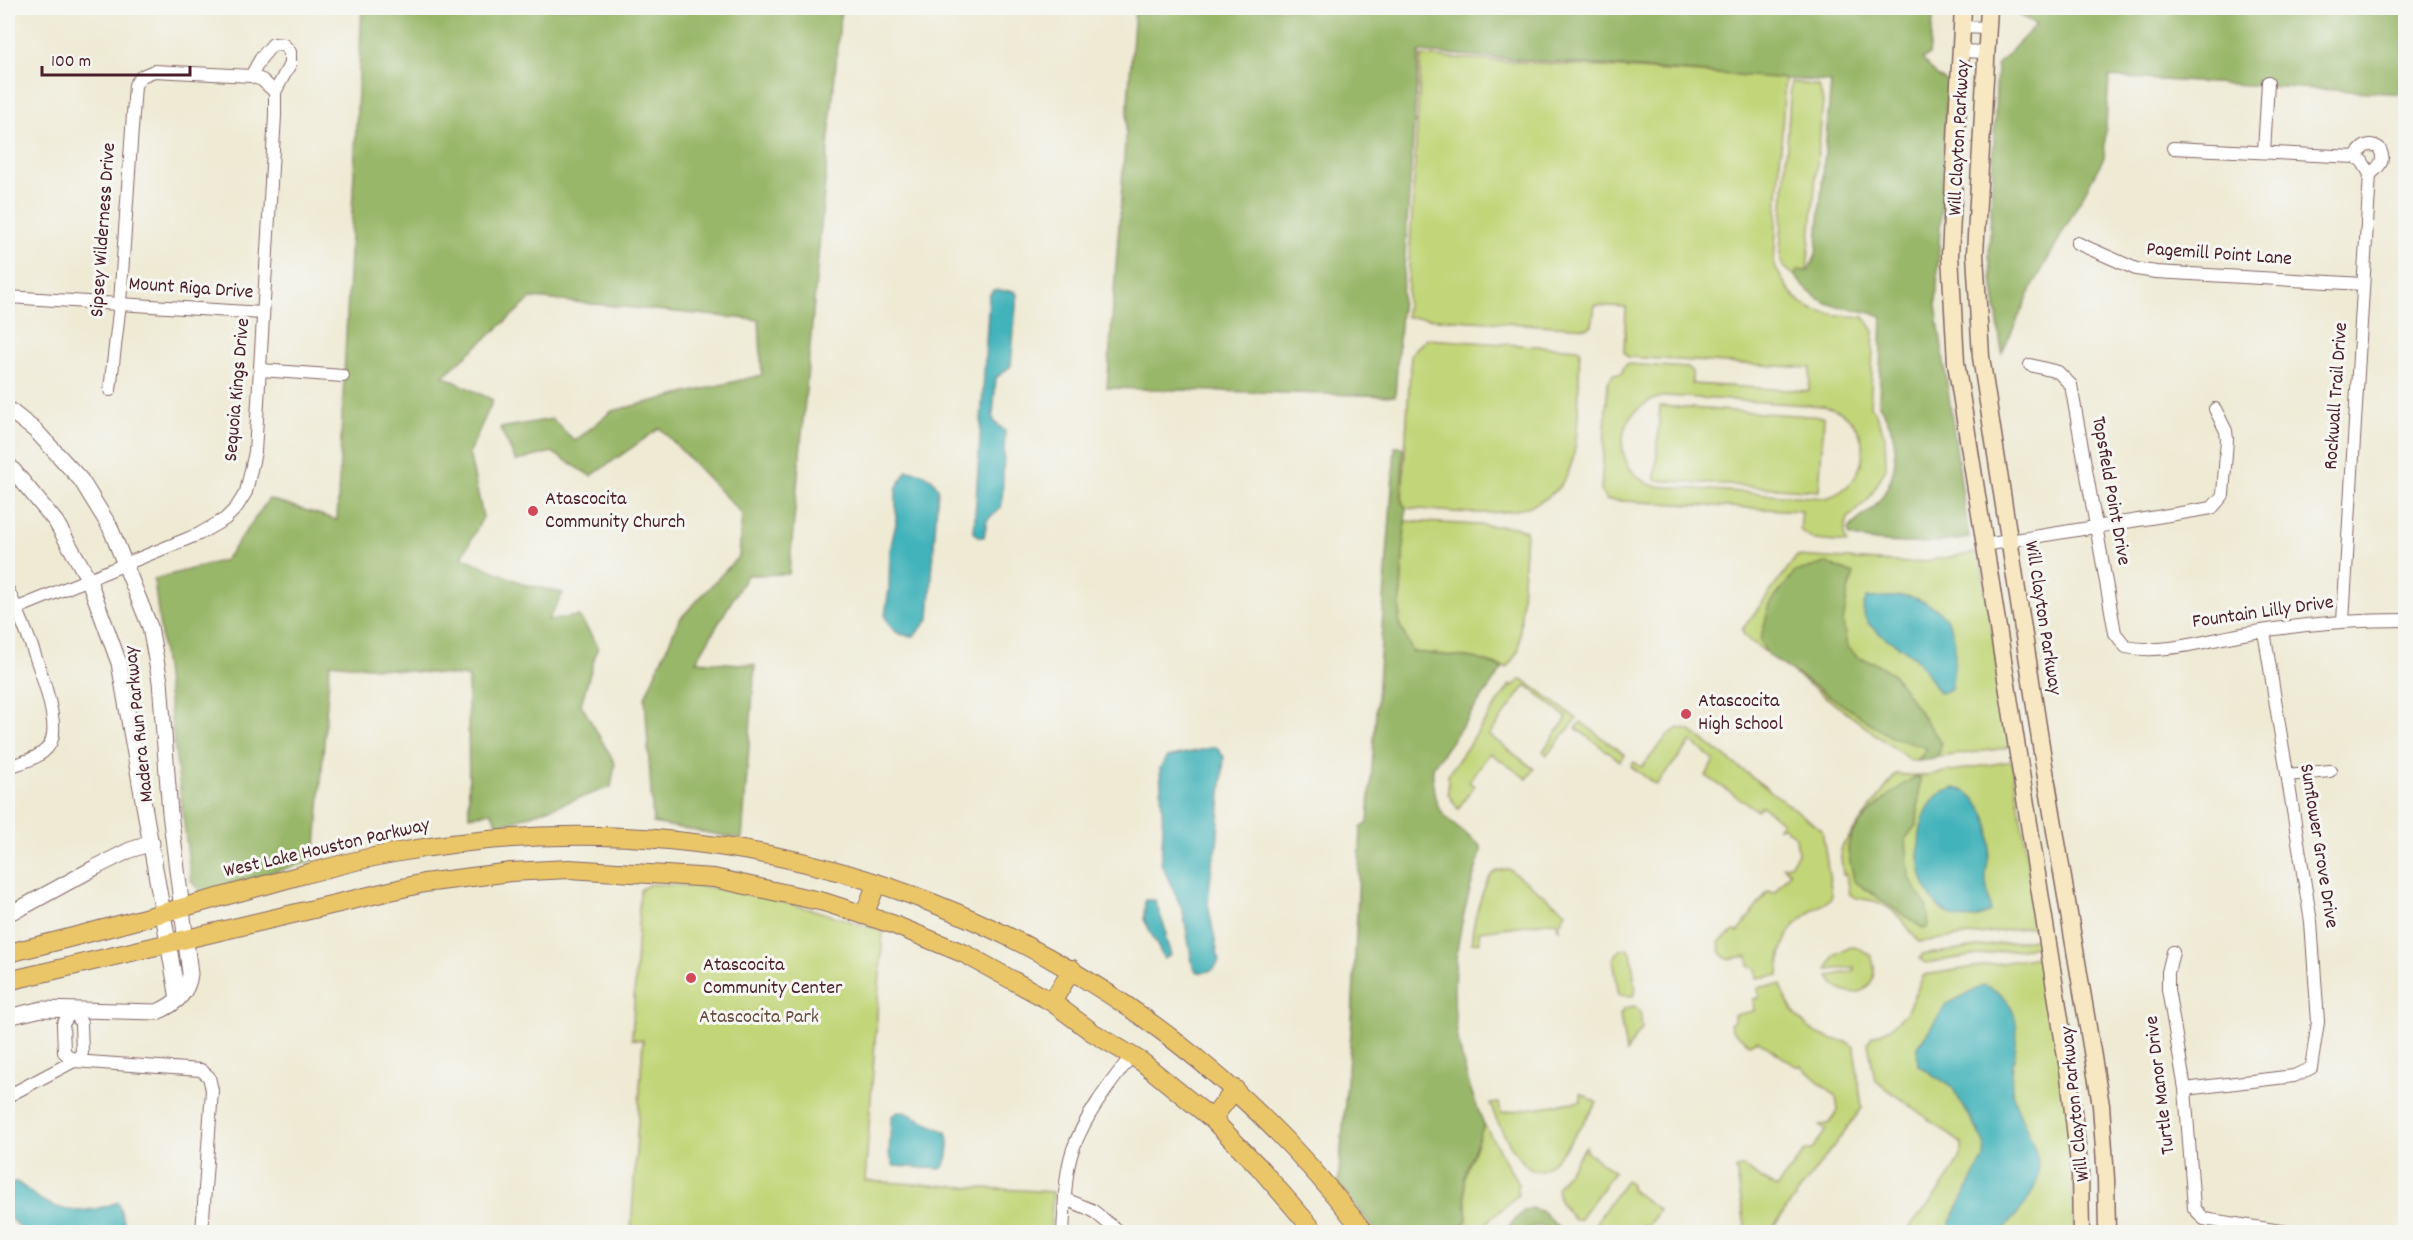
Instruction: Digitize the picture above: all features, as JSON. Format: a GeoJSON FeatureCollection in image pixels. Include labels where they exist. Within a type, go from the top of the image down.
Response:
{"type":"FeatureCollection","features":[{"type":"Feature","properties":{"kind":"main road","name":"Will Clayton Parkway"},"geometry":{"type":"LineString","coordinates":[[1963,8],[1950,291],[1960,397],[2051,949],[2076,1125],[2081,1233]]}},
{"type":"Feature","properties":{"kind":"main road","name":"Will Clayton Parkway"},"geometry":{"type":"LineString","coordinates":[[1989,8],[1975,278],[1981,357],[2041,746],[2101,1105],[2107,1233]]}},
{"type":"Feature","properties":{"kind":"main road"},"geometry":{"type":"LineString","coordinates":[[2018,750],[2041,746]]}},
{"type":"Feature","properties":{"kind":"main road","name":"West Lake Houston Parkway"},"geometry":{"type":"LineString","coordinates":[[8,953],[326,868],[405,851],[527,837],[687,842],[765,854],[826,867],[978,920],[1072,969],[1112,999],[1164,1030],[1235,1089],[1287,1139],[1364,1233]]}},
{"type":"Feature","properties":{"kind":"main road"},"geometry":{"type":"LineString","coordinates":[[636,872],[638,839]]}},
{"type":"Feature","properties":{"kind":"main road"},"geometry":{"type":"LineString","coordinates":[[8,981],[186,937],[423,883],[511,872],[569,869],[724,880],[824,902],[864,915],[965,954],[1052,1002],[1092,1032],[1132,1055],[1212,1119],[1258,1166],[1315,1233]]}},
{"type":"Feature","properties":{"kind":"main road"},"geometry":{"type":"LineString","coordinates":[[864,915],[877,883]]}},
{"type":"Feature","properties":{"kind":"main road"},"geometry":{"type":"LineString","coordinates":[[1052,1002],[1072,969]]}},
{"type":"Feature","properties":{"kind":"main road"},"geometry":{"type":"LineString","coordinates":[[1212,1119],[1235,1089]]}},
{"type":"Feature","properties":{"kind":"street"},"geometry":{"type":"LineString","coordinates":[[1962,27],[1989,28]]}},
{"type":"Feature","properties":{"kind":"street","name":"Sequoia Kings Drive"},"geometry":{"type":"LineString","coordinates":[[12,610],[125,562],[199,534],[225,519],[236,508],[246,492],[257,438],[275,92],[290,64],[290,52],[284,45],[273,44],[261,58],[257,78]]}},
{"type":"Feature","properties":{"kind":"street"},"geometry":{"type":"LineString","coordinates":[[1960,51],[1986,52]]}},
{"type":"Feature","properties":{"kind":"street","name":"Sipsey Wilderness Drive"},"geometry":{"type":"LineString","coordinates":[[110,390],[120,303],[132,95],[135,85],[142,75],[154,71],[257,78]]}},
{"type":"Feature","properties":{"kind":"street"},"geometry":{"type":"LineString","coordinates":[[257,78],[275,92]]}},
{"type":"Feature","properties":{"kind":"street"},"geometry":{"type":"LineString","coordinates":[[2264,152],[2268,81]]}},
{"type":"Feature","properties":{"kind":"street","name":"Rockwall Trail Drive"},"geometry":{"type":"LineString","coordinates":[[2343,621],[2370,174],[2379,168],[2382,161],[2379,148],[2373,144],[2362,147],[2355,157]]}},
{"type":"Feature","properties":{"kind":"street"},"geometry":{"type":"LineString","coordinates":[[2173,148],[2355,157],[2362,161],[2370,174]]}},
{"type":"Feature","properties":{"kind":"street","name":"Pagemill Point Lane"},"geometry":{"type":"LineString","coordinates":[[2077,243],[2136,268],[2156,272],[2363,284]]}},
{"type":"Feature","properties":{"kind":"street","name":"Mount Riga Drive"},"geometry":{"type":"LineString","coordinates":[[8,297],[263,313]]}},
{"type":"Feature","properties":{"kind":"street","name":"Topsfield Point Drive"},"geometry":{"type":"LineString","coordinates":[[2030,365],[2058,372],[2071,385],[2115,633],[2126,647]]}},
{"type":"Feature","properties":{"kind":"street"},"geometry":{"type":"LineString","coordinates":[[261,370],[343,376]]}},
{"type":"Feature","properties":{"kind":"street","name":"Madera Run Parkway"},"geometry":{"type":"LineString","coordinates":[[8,409],[36,431],[81,480],[110,527],[150,627],[160,681],[170,813],[186,937],[189,983],[178,999]]}},
{"type":"Feature","properties":{"kind":"street"},"geometry":{"type":"LineString","coordinates":[[1984,544],[2009,542],[2203,510],[2219,503],[2224,488],[2227,439],[2226,431],[2216,409]]}},
{"type":"Feature","properties":{"kind":"street","name":"Madera Run Parkway"},"geometry":{"type":"LineString","coordinates":[[8,464],[56,522],[88,578],[119,663],[178,999]]}},
{"type":"Feature","properties":{"kind":"street"},"geometry":{"type":"LineString","coordinates":[[8,590],[12,610],[38,666],[53,718],[52,740],[40,756],[8,767]]}},
{"type":"Feature","properties":{"kind":"street","name":"Fountain Lilly Drive"},"geometry":{"type":"LineString","coordinates":[[2126,647],[2145,651],[2264,631],[2343,621],[2406,620]]}},
{"type":"Feature","properties":{"kind":"street","name":"Sunflower Grove Drive"},"geometry":{"type":"LineString","coordinates":[[2185,1089],[2294,1076],[2311,1068],[2318,1023],[2311,922],[2264,631]]}},
{"type":"Feature","properties":{"kind":"street"},"geometry":{"type":"LineString","coordinates":[[2287,775],[2330,771]]}},
{"type":"Feature","properties":{"kind":"street"},"geometry":{"type":"LineString","coordinates":[[8,913],[130,850],[152,843]]}},
{"type":"Feature","properties":{"kind":"street","name":"Turtle Manor Drive"},"geometry":{"type":"LineString","coordinates":[[2173,952],[2168,972],[2168,989],[2185,1089],[2192,1198],[2197,1213],[2204,1219],[2272,1231]]}},
{"type":"Feature","properties":{"kind":"street"},"geometry":{"type":"LineString","coordinates":[[8,1017],[42,1009],[157,1011],[178,999]]}},
{"type":"Feature","properties":{"kind":"street"},"geometry":{"type":"LineString","coordinates":[[73,1009],[63,1024],[64,1052],[74,1061],[201,1070],[209,1077],[212,1090],[202,1233]]}},
{"type":"Feature","properties":{"kind":"street"},"geometry":{"type":"LineString","coordinates":[[8,1096],[74,1061],[82,1053],[81,1023],[73,1009]]}},
{"type":"Feature","properties":{"kind":"street"},"geometry":{"type":"LineString","coordinates":[[1063,1233],[1072,1151],[1086,1120],[1132,1055]]}},
{"type":"Feature","properties":{"kind":"street"},"geometry":{"type":"LineString","coordinates":[[1065,1199],[1092,1210],[1119,1233]]}},
{"type":"Feature","properties":{"kind":"street"},"geometry":{"type":"LineString","coordinates":[[2272,1231],[2287,1233]]}},
{"type":"Feature","properties":{"kind":"green space"},"geometry":{"type":"Polygon","coordinates":[[[362,8],[841,8],[789,574],[747,575],[696,661],[755,665],[742,839],[653,823],[645,697],[679,620],[739,556],[742,514],[660,428],[591,476],[552,452],[516,461],[500,428],[552,419],[575,441],[612,411],[762,375],[759,320],[532,298],[443,376],[493,400],[469,453],[483,517],[462,557],[524,584],[563,593],[548,620],[579,616],[598,646],[581,704],[615,764],[611,787],[499,826],[491,812],[469,816],[468,677],[330,663],[315,860],[201,894],[191,880],[154,579],[225,560],[269,499],[337,520],[362,8]]]}},
{"type":"Feature","properties":{"kind":"green space"},"geometry":{"type":"Polygon","coordinates":[[[1135,8],[1869,8],[1914,10],[1916,8],[1941,8],[1934,12],[1929,55],[1922,59],[1937,76],[1949,82],[1951,90],[1947,92],[1936,306],[1969,538],[1925,543],[1894,543],[1850,536],[1848,530],[1876,505],[1884,493],[1894,468],[1895,455],[1891,430],[1879,405],[1882,316],[1825,302],[1816,297],[1795,276],[1797,270],[1808,271],[1816,255],[1831,82],[1419,52],[1395,396],[1107,388],[1135,8]]]}},
{"type":"Feature","properties":{"kind":"green space"},"geometry":{"type":"Polygon","coordinates":[[[2010,8],[2405,8],[2405,94],[2109,77],[2104,157],[2031,290],[2002,353],[1989,256],[1997,65],[2036,25],[2010,8]]]}},
{"type":"Feature","properties":{"kind":"green space"},"geometry":{"type":"Polygon","coordinates":[[[1421,56],[1785,78],[1774,265],[1792,293],[1809,308],[1832,314],[1864,317],[1874,331],[1870,407],[1874,410],[1885,436],[1886,468],[1869,499],[1848,518],[1844,535],[1847,543],[1815,540],[1800,530],[1802,511],[1606,500],[1601,492],[1608,382],[1613,374],[1622,374],[1627,364],[1688,368],[1692,372],[1692,384],[1809,391],[1811,368],[1628,357],[1624,352],[1626,307],[1595,305],[1592,325],[1588,328],[1406,317],[1421,56]],[[1667,396],[1650,401],[1637,410],[1628,423],[1623,437],[1623,451],[1628,465],[1638,477],[1654,486],[1826,498],[1842,490],[1854,479],[1861,465],[1863,450],[1860,435],[1852,422],[1840,412],[1823,406],[1667,396]]]}},
{"type":"Feature","properties":{"kind":"green space"},"geometry":{"type":"Polygon","coordinates":[[[1791,82],[1819,86],[1823,102],[1807,271],[1795,276],[1783,266],[1780,253],[1791,82]]]}},
{"type":"Feature","properties":{"kind":"green space"},"geometry":{"type":"Polygon","coordinates":[[[1426,339],[1580,349],[1578,419],[1573,458],[1563,482],[1547,497],[1527,507],[1503,512],[1452,512],[1406,508],[1402,502],[1411,354],[1426,339]]]}},
{"type":"Feature","properties":{"kind":"green space"},"geometry":{"type":"Polygon","coordinates":[[[1660,406],[1824,417],[1819,491],[1655,480],[1660,406]]]}},
{"type":"Feature","properties":{"kind":"green space"},"geometry":{"type":"Polygon","coordinates":[[[1395,447],[1403,447],[1402,502],[1406,508],[1399,624],[1413,652],[1474,658],[1503,668],[1433,767],[1434,796],[1438,806],[1450,821],[1481,846],[1462,924],[1456,957],[1454,989],[1455,1021],[1461,1054],[1470,1088],[1484,1124],[1464,1177],[1467,1221],[1451,1232],[1377,1232],[1338,1185],[1352,1022],[1361,828],[1368,823],[1395,447]]]}},
{"type":"Feature","properties":{"kind":"green space"},"geometry":{"type":"Polygon","coordinates":[[[1405,521],[1515,527],[1526,531],[1519,650],[1507,668],[1474,658],[1413,652],[1399,624],[1405,521]]]}},
{"type":"Feature","properties":{"kind":"green space"},"geometry":{"type":"Polygon","coordinates":[[[1980,554],[2010,746],[2006,748],[1911,761],[1744,636],[1742,630],[1797,556],[1910,563],[1980,554]]]}},
{"type":"Feature","properties":{"kind":"green space"},"geometry":{"type":"Polygon","coordinates":[[[1826,563],[1854,574],[1848,591],[1843,623],[1847,647],[1859,658],[1876,663],[1893,674],[1941,742],[1940,751],[1934,759],[1917,761],[1927,749],[1891,737],[1768,655],[1760,641],[1770,604],[1795,572],[1826,563]]]}},
{"type":"Feature","properties":{"kind":"green space"},"geometry":{"type":"Polygon","coordinates":[[[1520,680],[1525,681],[1577,719],[1547,755],[1543,751],[1567,718],[1526,685],[1489,735],[1534,769],[1527,779],[1490,753],[1469,782],[1474,786],[1458,809],[1448,794],[1448,775],[1510,685],[1512,687],[1520,680]]]}},
{"type":"Feature","properties":{"kind":"green space"},"geometry":{"type":"Polygon","coordinates":[[[1581,722],[1625,755],[1620,761],[1576,728],[1581,722]]]}},
{"type":"Feature","properties":{"kind":"green space"},"geometry":{"type":"Polygon","coordinates":[[[1678,728],[1691,731],[1822,830],[1832,895],[1830,900],[1808,914],[1792,929],[1783,949],[1779,975],[1757,978],[1756,968],[1749,967],[1748,956],[1727,959],[1721,954],[1719,942],[1734,931],[1738,932],[1768,891],[1774,893],[1790,872],[1783,866],[1790,865],[1798,853],[1796,837],[1784,827],[1778,828],[1782,822],[1762,806],[1757,810],[1706,776],[1714,760],[1691,742],[1656,785],[1631,766],[1634,762],[1642,767],[1668,735],[1678,728]]]}},
{"type":"Feature","properties":{"kind":"green space"},"geometry":{"type":"Polygon","coordinates":[[[2012,761],[2038,926],[1919,942],[1901,919],[1885,905],[1849,894],[1846,874],[1843,875],[1840,849],[1896,774],[1921,776],[2012,761]]]}},
{"type":"Feature","properties":{"kind":"green space"},"geometry":{"type":"Polygon","coordinates":[[[1914,777],[1920,778],[1917,824],[1906,838],[1909,876],[1927,908],[1929,926],[1924,929],[1854,881],[1848,852],[1850,839],[1856,828],[1885,798],[1914,777]]]}},
{"type":"Feature","properties":{"kind":"green space"},"geometry":{"type":"Polygon","coordinates":[[[1509,869],[1566,912],[1559,925],[1559,930],[1556,921],[1479,931],[1480,942],[1472,943],[1478,908],[1488,881],[1495,873],[1509,869]]]}},
{"type":"Feature","properties":{"kind":"green space","name":"Atascocita Park"},"geometry":{"type":"Polygon","coordinates":[[[650,884],[736,891],[800,906],[883,931],[865,1181],[1053,1192],[1050,1232],[631,1232],[643,1040],[632,1039],[640,890],[650,884]]]}},
{"type":"Feature","properties":{"kind":"green space"},"geometry":{"type":"Polygon","coordinates":[[[2042,938],[2040,946],[1925,963],[1920,959],[1922,955],[2042,938]]]}},
{"type":"Feature","properties":{"kind":"green space"},"geometry":{"type":"Polygon","coordinates":[[[1851,947],[1859,948],[1871,956],[1874,968],[1873,978],[1868,986],[1852,993],[1835,986],[1829,976],[1854,971],[1854,967],[1827,970],[1834,955],[1851,947]]]}},
{"type":"Feature","properties":{"kind":"green space"},"geometry":{"type":"Polygon","coordinates":[[[1626,948],[1631,952],[1636,991],[1633,996],[1619,995],[1613,959],[1620,949],[1626,948]]]}},
{"type":"Feature","properties":{"kind":"green space"},"geometry":{"type":"Polygon","coordinates":[[[2043,958],[2071,1116],[2074,1232],[1906,1232],[1949,1176],[1961,1153],[1962,1144],[1875,1080],[1868,1043],[1871,1037],[1889,1029],[1906,1013],[1924,975],[2043,958]]]}},
{"type":"Feature","properties":{"kind":"green space"},"geometry":{"type":"Polygon","coordinates":[[[1781,985],[1793,1011],[1806,1025],[1822,1036],[1847,1042],[1854,1047],[1862,1108],[1769,1232],[1746,1232],[1736,1168],[1744,1167],[1776,1188],[1806,1150],[1812,1150],[1826,1130],[1820,1125],[1828,1124],[1838,1110],[1836,1097],[1801,1066],[1796,1066],[1757,1040],[1749,1044],[1732,1030],[1730,1024],[1734,1021],[1734,1015],[1754,1011],[1753,999],[1759,998],[1758,987],[1781,985]]]}},
{"type":"Feature","properties":{"kind":"green space"},"geometry":{"type":"Polygon","coordinates":[[[1634,1006],[1640,1010],[1642,1028],[1626,1052],[1620,1014],[1625,1008],[1634,1006]]]}},
{"type":"Feature","properties":{"kind":"green space"},"geometry":{"type":"Polygon","coordinates":[[[1581,1093],[1597,1103],[1556,1159],[1541,1170],[1533,1170],[1518,1156],[1510,1145],[1490,1104],[1499,1103],[1501,1113],[1581,1101],[1581,1093]]]}},
{"type":"Feature","properties":{"kind":"green space"},"geometry":{"type":"Polygon","coordinates":[[[1484,1124],[1518,1183],[1518,1195],[1476,1232],[1451,1232],[1467,1221],[1464,1177],[1484,1124]]]}},
{"type":"Feature","properties":{"kind":"green space"},"geometry":{"type":"Polygon","coordinates":[[[1586,1146],[1587,1152],[1614,1172],[1580,1219],[1574,1220],[1559,1201],[1557,1187],[1586,1146]]]}},
{"type":"Feature","properties":{"kind":"green space"},"geometry":{"type":"Polygon","coordinates":[[[1626,1180],[1630,1183],[1632,1190],[1659,1210],[1658,1212],[1646,1228],[1643,1226],[1638,1232],[1589,1232],[1626,1180]]]}},
{"type":"Feature","properties":{"kind":"green space"},"geometry":{"type":"Polygon","coordinates":[[[1531,1208],[1543,1212],[1559,1229],[1555,1232],[1547,1232],[1541,1226],[1533,1227],[1527,1232],[1503,1232],[1524,1211],[1531,1208]]]}},
{"type":"Feature","properties":{"kind":"water"},"geometry":{"type":"Polygon","coordinates":[[[993,290],[1014,291],[1017,294],[1011,366],[996,378],[993,415],[994,421],[1005,431],[1002,503],[1000,508],[987,520],[984,537],[979,537],[974,532],[989,295],[993,290]]]}},
{"type":"Feature","properties":{"kind":"water"},"geometry":{"type":"Polygon","coordinates":[[[907,470],[925,474],[938,488],[929,619],[914,636],[896,632],[885,616],[889,589],[890,550],[896,524],[896,489],[907,470]]]}},
{"type":"Feature","properties":{"kind":"water"},"geometry":{"type":"Polygon","coordinates":[[[1908,596],[1926,602],[1947,620],[1955,643],[1951,689],[1940,693],[1915,658],[1879,634],[1865,618],[1863,609],[1867,598],[1908,596]]]}},
{"type":"Feature","properties":{"kind":"water"},"geometry":{"type":"Polygon","coordinates":[[[1216,747],[1224,757],[1217,847],[1212,864],[1208,904],[1219,961],[1210,971],[1197,972],[1193,967],[1183,911],[1161,863],[1163,828],[1160,768],[1167,757],[1216,747]]]}},
{"type":"Feature","properties":{"kind":"water"},"geometry":{"type":"Polygon","coordinates":[[[1955,788],[1971,796],[1983,810],[1990,838],[1986,879],[1990,912],[1967,919],[1948,914],[1934,901],[1924,881],[1919,858],[1920,835],[1926,813],[1938,795],[1955,788]]]}},
{"type":"Feature","properties":{"kind":"water"},"geometry":{"type":"Polygon","coordinates":[[[1145,900],[1155,900],[1167,934],[1165,936],[1171,955],[1164,959],[1144,919],[1145,900]]]}},
{"type":"Feature","properties":{"kind":"water"},"geometry":{"type":"Polygon","coordinates":[[[1984,985],[1994,989],[2005,999],[2016,1021],[2012,1074],[2013,1094],[2036,1152],[2038,1172],[2029,1198],[2019,1213],[2000,1232],[1949,1232],[1950,1222],[1984,1158],[1985,1143],[1952,1087],[1918,1065],[1917,1047],[1947,1004],[1984,985]]]}},
{"type":"Feature","properties":{"kind":"water"},"geometry":{"type":"Polygon","coordinates":[[[898,1112],[905,1112],[946,1132],[948,1152],[941,1169],[894,1166],[889,1154],[891,1121],[892,1116],[898,1112]]]}},
{"type":"Feature","properties":{"kind":"water"},"geometry":{"type":"Polygon","coordinates":[[[16,1182],[45,1202],[76,1211],[96,1209],[118,1202],[127,1232],[25,1232],[8,1216],[8,1183],[16,1182]]]}},
{"type":"Feature","properties":{"kind":"place","name":"Atascocita Community Church"},"geometry":{"type":"Point","coordinates":[533,511]}},
{"type":"Feature","properties":{"kind":"place","name":"Atascocita High School"},"geometry":{"type":"Point","coordinates":[1686,714]}},
{"type":"Feature","properties":{"kind":"place","name":"Atascocita Community Center"},"geometry":{"type":"Point","coordinates":[691,978]}}]}
